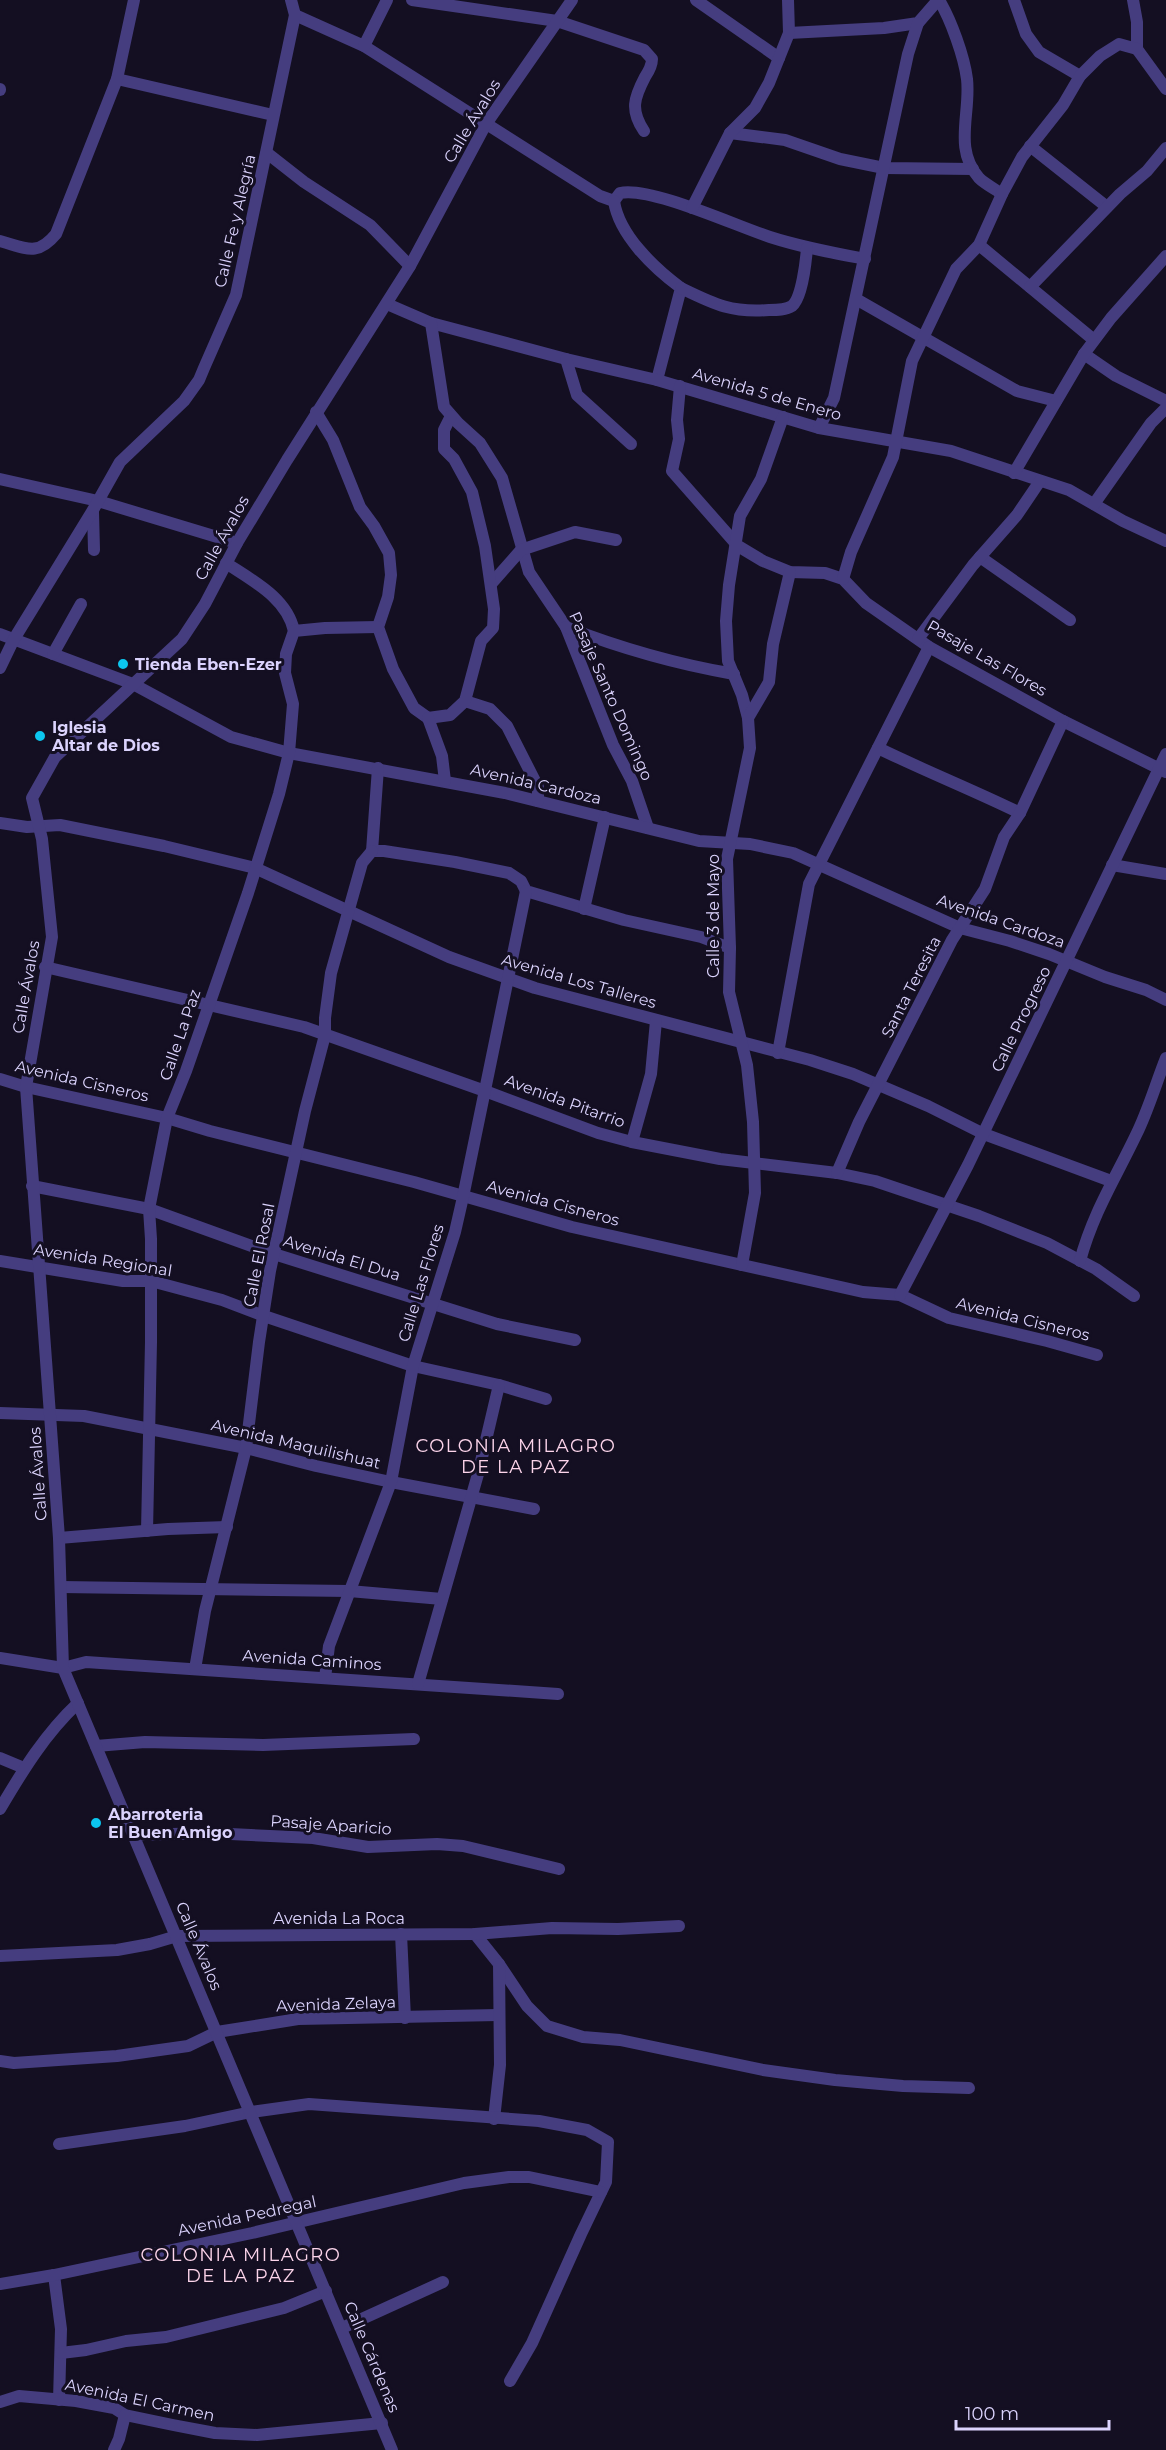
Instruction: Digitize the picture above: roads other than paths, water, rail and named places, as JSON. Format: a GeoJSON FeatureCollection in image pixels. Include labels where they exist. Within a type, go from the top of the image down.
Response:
{"type":"FeatureCollection","features":[{"type":"Feature","properties":{"kind":"street"},"geometry":{"type":"LineString","coordinates":[[0,241],[34,249],[46,247],[56,234],[117,79],[134,0]]}},
{"type":"Feature","properties":{"kind":"street","name":"Calle Fe y Alegría"},"geometry":{"type":"LineString","coordinates":[[0,668],[14,639],[120,462],[184,401],[199,380],[236,295],[295,15],[291,0]]}},
{"type":"Feature","properties":{"kind":"street"},"geometry":{"type":"LineString","coordinates":[[364,46],[387,0]]}},
{"type":"Feature","properties":{"kind":"street"},"geometry":{"type":"LineString","coordinates":[[412,0],[556,21],[644,50],[652,59],[652,64],[640,86],[634,105],[636,119],[644,131]]}},
{"type":"Feature","properties":{"kind":"street","name":"Calle Ávalos"},"geometry":{"type":"LineString","coordinates":[[251,2112],[63,1668],[59,1538],[26,1087],[52,937],[39,826],[33,798],[55,757],[182,639],[205,604],[237,543],[316,412],[410,266],[486,124],[572,0]]}},
{"type":"Feature","properties":{"kind":"street"},"geometry":{"type":"LineString","coordinates":[[696,0],[779,58]]}},
{"type":"Feature","properties":{"kind":"street"},"geometry":{"type":"LineString","coordinates":[[692,208],[730,133],[754,108],[769,83],[789,33],[788,0]]}},
{"type":"Feature","properties":{"kind":"street"},"geometry":{"type":"LineString","coordinates":[[819,428],[834,398],[908,54],[918,23],[938,0],[946,11],[964,65],[967,94],[964,140],[966,158],[980,179],[1002,194]]}},
{"type":"Feature","properties":{"kind":"street"},"geometry":{"type":"LineString","coordinates":[[1014,0],[1026,34],[1039,52],[1080,76]]}},
{"type":"Feature","properties":{"kind":"street"},"geometry":{"type":"LineString","coordinates":[[1133,0],[1137,22],[1137,49],[1166,89]]}},
{"type":"Feature","properties":{"kind":"street"},"geometry":{"type":"LineString","coordinates":[[295,15],[364,46],[600,196],[614,201]]}},
{"type":"Feature","properties":{"kind":"street"},"geometry":{"type":"LineString","coordinates":[[789,33],[874,29],[918,23]]}},
{"type":"Feature","properties":{"kind":"street"},"geometry":{"type":"LineString","coordinates":[[680,386],[677,420],[679,439],[672,471],[736,544],[763,561],[790,572],[825,573],[843,579],[851,552],[893,457],[912,362],[956,270],[979,245],[1002,194],[1030,146],[1063,105],[1080,76],[1100,56],[1119,44],[1137,49]]}},
{"type":"Feature","properties":{"kind":"street"},"geometry":{"type":"LineString","coordinates":[[117,79],[273,115]]}},
{"type":"Feature","properties":{"kind":"street"},"geometry":{"type":"LineString","coordinates":[[730,133],[785,140],[840,159],[884,168],[973,169]]}},
{"type":"Feature","properties":{"kind":"street"},"geometry":{"type":"LineString","coordinates":[[1030,146],[1107,207]]}},
{"type":"Feature","properties":{"kind":"street"},"geometry":{"type":"LineString","coordinates":[[1029,286],[1107,207],[1147,171],[1166,148]]}},
{"type":"Feature","properties":{"kind":"street"},"geometry":{"type":"LineString","coordinates":[[267,153],[304,182],[370,225],[410,266]]}},
{"type":"Feature","properties":{"kind":"street"},"geometry":{"type":"LineString","coordinates":[[614,201],[620,194],[630,191],[692,208],[807,248],[865,259]]}},
{"type":"Feature","properties":{"kind":"street"},"geometry":{"type":"LineString","coordinates":[[614,201],[622,227],[663,275],[681,288],[732,310],[744,312],[784,309],[793,305],[798,297],[807,248]]}},
{"type":"Feature","properties":{"kind":"street"},"geometry":{"type":"LineString","coordinates":[[979,245],[1094,340]]}},
{"type":"Feature","properties":{"kind":"street"},"geometry":{"type":"LineString","coordinates":[[1014,473],[1084,354],[1166,256]]}},
{"type":"Feature","properties":{"kind":"street"},"geometry":{"type":"LineString","coordinates":[[657,380],[681,288]]}},
{"type":"Feature","properties":{"kind":"street"},"geometry":{"type":"LineString","coordinates":[[856,299],[1017,391],[1056,401]]}},
{"type":"Feature","properties":{"kind":"street","name":"Avenida 5 de Enero"},"geometry":{"type":"LineString","coordinates":[[387,304],[431,323],[680,386],[819,428],[951,451],[1069,490],[1166,541]]}},
{"type":"Feature","properties":{"kind":"street","name":"Pasaje Santo Domingo"},"geometry":{"type":"LineString","coordinates":[[431,323],[444,406],[451,416],[480,443],[502,478],[529,572],[566,627],[613,745],[632,781],[648,828]]}},
{"type":"Feature","properties":{"kind":"street"},"geometry":{"type":"LineString","coordinates":[[1084,354],[1116,376],[1166,400]]}},
{"type":"Feature","properties":{"kind":"street"},"geometry":{"type":"LineString","coordinates":[[566,359],[577,395],[631,444]]}},
{"type":"Feature","properties":{"kind":"street"},"geometry":{"type":"LineString","coordinates":[[1094,504],[1151,423],[1166,408]]}},
{"type":"Feature","properties":{"kind":"street"},"geometry":{"type":"LineString","coordinates":[[316,412],[333,440],[360,507],[389,553],[391,575],[388,597],[378,627],[393,669],[414,708],[428,718],[442,756],[445,781]]}},
{"type":"Feature","properties":{"kind":"street"},"geometry":{"type":"LineString","coordinates":[[428,718],[450,715],[465,701],[481,642],[493,628],[494,609],[491,584],[485,546],[472,492],[454,459],[444,449],[444,430],[451,416]]}},
{"type":"Feature","properties":{"kind":"street","name":"Calle 3 de Mayo"},"geometry":{"type":"LineString","coordinates":[[742,1265],[755,1193],[753,1122],[747,1065],[729,992],[727,859],[750,748],[748,718],[728,661],[726,621],[740,516],[761,479],[783,417]]}},
{"type":"Feature","properties":{"kind":"street"},"geometry":{"type":"LineString","coordinates":[[0,479],[237,543]]}},
{"type":"Feature","properties":{"kind":"street"},"geometry":{"type":"LineString","coordinates":[[918,639],[980,557],[1017,515],[1040,481]]}},
{"type":"Feature","properties":{"kind":"street"},"geometry":{"type":"LineString","coordinates":[[94,550],[95,506]]}},
{"type":"Feature","properties":{"kind":"street"},"geometry":{"type":"LineString","coordinates":[[491,584],[521,550],[575,532],[616,540]]}},
{"type":"Feature","properties":{"kind":"street"},"geometry":{"type":"LineString","coordinates":[[980,557],[1070,620]]}},
{"type":"Feature","properties":{"kind":"street"},"geometry":{"type":"LineString","coordinates":[[226,563],[275,598],[291,617],[298,631],[378,627]]}},
{"type":"Feature","properties":{"kind":"street"},"geometry":{"type":"LineString","coordinates":[[748,718],[769,682],[773,644],[790,572]]}},
{"type":"Feature","properties":{"kind":"street","name":"Pasaje Las Flores"},"geometry":{"type":"LineString","coordinates":[[843,579],[866,603],[929,647],[1063,721],[1162,770]]}},
{"type":"Feature","properties":{"kind":"street"},"geometry":{"type":"LineString","coordinates":[[53,654],[81,604]]}},
{"type":"Feature","properties":{"kind":"street"},"geometry":{"type":"LineString","coordinates":[[566,627],[604,642],[643,653],[734,674]]}},
{"type":"Feature","properties":{"kind":"street","name":"Calle La Paz"},"geometry":{"type":"LineString","coordinates":[[147,1531],[151,1281],[149,1209],[167,1118],[208,1005],[279,794],[289,753],[292,704],[285,673],[286,654],[298,631]]}},
{"type":"Feature","properties":{"kind":"street","name":"Avenida Cardoza"},"geometry":{"type":"LineString","coordinates":[[0,634],[133,684],[231,737],[289,753],[378,768],[538,801],[699,842],[750,844],[793,853],[960,928],[1010,941],[1146,990],[1166,1000]]}},
{"type":"Feature","properties":{"kind":"street"},"geometry":{"type":"LineString","coordinates":[[778,1053],[809,884],[929,647]]}},
{"type":"Feature","properties":{"kind":"street"},"geometry":{"type":"LineString","coordinates":[[465,701],[490,709],[507,726],[538,787],[538,801]]}},
{"type":"Feature","properties":{"kind":"street","name":"Santa Teresita"},"geometry":{"type":"LineString","coordinates":[[837,1173],[878,1085],[960,928],[985,889],[1004,837],[1020,813],[1063,721]]}},
{"type":"Feature","properties":{"kind":"street"},"geometry":{"type":"LineString","coordinates":[[878,748],[1020,813]]}},
{"type":"Feature","properties":{"kind":"street","name":"Calle Progreso"},"geometry":{"type":"LineString","coordinates":[[900,1295],[984,1134],[1112,865],[1162,770],[1166,754]]}},
{"type":"Feature","properties":{"kind":"street"},"geometry":{"type":"LineString","coordinates":[[378,768],[372,851],[455,862],[509,873],[521,881],[526,891],[624,920],[702,937],[730,948]]}},
{"type":"Feature","properties":{"kind":"street"},"geometry":{"type":"LineString","coordinates":[[584,909],[605,817]]}},
{"type":"Feature","properties":{"kind":"street","name":"Avenida Los Talleres"},"geometry":{"type":"LineString","coordinates":[[0,823],[27,827],[60,825],[174,848],[255,868],[449,957],[508,979],[853,1074],[928,1106],[984,1134],[1111,1181]]}},
{"type":"Feature","properties":{"kind":"street","name":"Calle El Rosal"},"geometry":{"type":"LineString","coordinates":[[195,1670],[205,1611],[246,1448],[259,1342],[274,1254],[325,1035],[331,973],[347,909],[362,863],[372,851]]}},
{"type":"Feature","properties":{"kind":"street"},"geometry":{"type":"LineString","coordinates":[[1112,865],[1166,874]]}},
{"type":"Feature","properties":{"kind":"street","name":"Calle Las Flores"},"geometry":{"type":"LineString","coordinates":[[325,1678],[328,1646],[391,1482],[413,1366],[463,1197],[526,891]]}},
{"type":"Feature","properties":{"kind":"street","name":"Avenida Pitarrio"},"geometry":{"type":"LineString","coordinates":[[45,967],[304,1027],[598,1133],[632,1142],[754,1163],[837,1173],[875,1181],[948,1205],[1047,1243],[1134,1296]]}},
{"type":"Feature","properties":{"kind":"street"},"geometry":{"type":"LineString","coordinates":[[632,1142],[651,1074],[656,1021]]}},
{"type":"Feature","properties":{"kind":"street"},"geometry":{"type":"LineString","coordinates":[[1080,1261],[1088,1230],[1137,1134],[1163,1075],[1166,1058]]}},
{"type":"Feature","properties":{"kind":"street","name":"Avenida Cisneros"},"geometry":{"type":"LineString","coordinates":[[0,1079],[26,1087],[167,1118],[414,1182],[572,1227],[863,1292],[900,1295],[949,1318],[1097,1355]]}},
{"type":"Feature","properties":{"kind":"street","name":"Avenida El Dua"},"geometry":{"type":"LineString","coordinates":[[32,1186],[149,1209],[274,1254],[433,1302],[497,1324],[575,1340]]}},
{"type":"Feature","properties":{"kind":"street","name":"Avenida Regional"},"geometry":{"type":"LineString","coordinates":[[0,1261],[123,1281],[151,1281],[222,1300],[413,1366],[499,1385],[546,1399]]}},
{"type":"Feature","properties":{"kind":"street"},"geometry":{"type":"LineString","coordinates":[[418,1684],[472,1497],[499,1385]]}},
{"type":"Feature","properties":{"kind":"street","name":"Avenida Maquilishuat"},"geometry":{"type":"LineString","coordinates":[[0,1413],[84,1416],[246,1448],[391,1482],[534,1509]]}},
{"type":"Feature","properties":{"kind":"street"},"geometry":{"type":"LineString","coordinates":[[59,1538],[227,1527]]}},
{"type":"Feature","properties":{"kind":"street"},"geometry":{"type":"LineString","coordinates":[[61,1587],[349,1592],[442,1599]]}},
{"type":"Feature","properties":{"kind":"street","name":"Avenida Caminos"},"geometry":{"type":"LineString","coordinates":[[0,1658],[63,1668],[86,1662],[558,1694]]}},
{"type":"Feature","properties":{"kind":"street"},"geometry":{"type":"LineString","coordinates":[[0,1809],[24,1768],[57,1723],[78,1703]]}},
{"type":"Feature","properties":{"kind":"street"},"geometry":{"type":"LineString","coordinates":[[96,1746],[145,1742],[263,1745],[414,1739]]}},
{"type":"Feature","properties":{"kind":"street"},"geometry":{"type":"LineString","coordinates":[[0,1758],[24,1768]]}},
{"type":"Feature","properties":{"kind":"street","name":"Pasaje Aparicio"},"geometry":{"type":"LineString","coordinates":[[134,1835],[210,1833],[313,1838],[368,1847],[437,1844],[463,1846],[560,1869]]}},
{"type":"Feature","properties":{"kind":"street","name":"Avenida La Roca"},"geometry":{"type":"LineString","coordinates":[[0,1956],[117,1950],[177,1936],[475,1934],[552,1928],[618,1929],[679,1926]]}},
{"type":"Feature","properties":{"kind":"street"},"geometry":{"type":"LineString","coordinates":[[475,1934],[499,1964],[527,2006],[547,2026],[583,2037],[620,2040],[743,2066],[825,2079],[903,2086],[969,2088]]}},
{"type":"Feature","properties":{"kind":"street"},"geometry":{"type":"LineString","coordinates":[[401,1935],[405,2018]]}},
{"type":"Feature","properties":{"kind":"street"},"geometry":{"type":"LineString","coordinates":[[494,2119],[500,2065],[499,1964]]}},
{"type":"Feature","properties":{"kind":"street","name":"Avenida Zelaya"},"geometry":{"type":"LineString","coordinates":[[0,2061],[14,2063],[117,2056],[188,2046],[217,2032],[298,2019],[498,2015]]}},
{"type":"Feature","properties":{"kind":"street"},"geometry":{"type":"LineString","coordinates":[[59,2144],[184,2126],[251,2112],[309,2104],[539,2121],[587,2130],[608,2142],[606,2182],[532,2343],[510,2381]]}},
{"type":"Feature","properties":{"kind":"street","name":"Calle Cárdenas"},"geometry":{"type":"LineString","coordinates":[[251,2112],[392,2450]]}},
{"type":"Feature","properties":{"kind":"street","name":"Avenida Pedregal"},"geometry":{"type":"LineString","coordinates":[[0,2284],[54,2276],[297,2223],[464,2183],[509,2177],[529,2177],[602,2192]]}},
{"type":"Feature","properties":{"kind":"street"},"geometry":{"type":"LineString","coordinates":[[54,2276],[60,2318],[59,2400]]}},
{"type":"Feature","properties":{"kind":"street"},"geometry":{"type":"LineString","coordinates":[[342,2328],[442,2282]]}},
{"type":"Feature","properties":{"kind":"street"},"geometry":{"type":"LineString","coordinates":[[61,2353],[126,2341],[166,2337],[284,2308],[326,2291]]}},
{"type":"Feature","properties":{"kind":"street","name":"Avenida El Carmen"},"geometry":{"type":"LineString","coordinates":[[0,2402],[19,2396],[59,2400],[114,2408],[125,2415],[215,2433],[257,2435],[382,2423]]}},
{"type":"Feature","properties":{"kind":"street"},"geometry":{"type":"LineString","coordinates":[[114,2450],[125,2415]]}},
{"type":"Feature","properties":{"kind":"place","name":"Tienda Eben-Ezer"},"geometry":{"type":"Point","coordinates":[123,664]}},
{"type":"Feature","properties":{"kind":"place","name":"Iglesia Altar de Dios"},"geometry":{"type":"Point","coordinates":[40,736]}},
{"type":"Feature","properties":{"kind":"place","name":"Abarroteria El Buen Amigo"},"geometry":{"type":"Point","coordinates":[96,1823]}},
{"type":"Feature","properties":{"kind":"district","name":"COLONIA MILAGRO DE LA PAZ"},"geometry":{"type":"Point","coordinates":[516,1456]}},
{"type":"Feature","properties":{"kind":"district","name":"COLONIA MILAGRO DE LA PAZ"},"geometry":{"type":"Point","coordinates":[241,2265]}}]}
